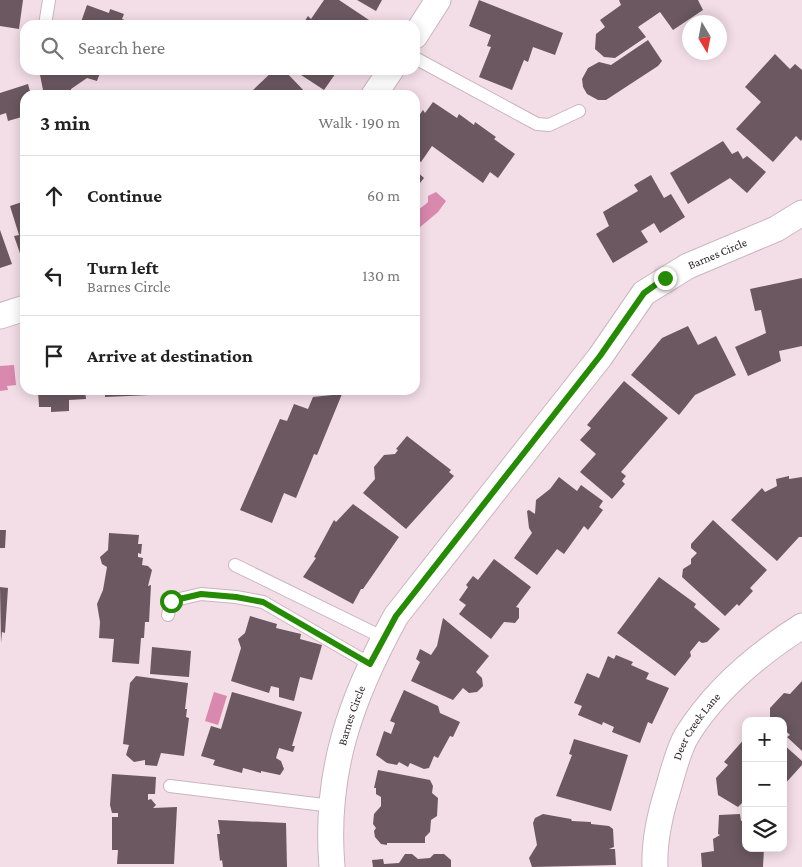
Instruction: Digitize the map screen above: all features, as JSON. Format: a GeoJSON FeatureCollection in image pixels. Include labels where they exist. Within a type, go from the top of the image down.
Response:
{"type":"FeatureCollection","features":[{"type":"Feature","properties":{"kind":"street"},"geometry":{"type":"LineString","coordinates":[[420,28],[438,0]]}},
{"type":"Feature","properties":{"kind":"street"},"geometry":{"type":"LineString","coordinates":[[377,90],[388,75]]}},
{"type":"Feature","properties":{"kind":"street","name":"Barnes Circle"},"geometry":{"type":"LineString","coordinates":[[332,867],[332,806],[341,745],[370,664],[396,616],[600,356],[644,293],[688,266],[776,229],[802,213]]}},
{"type":"Feature","properties":{"kind":"street"},"geometry":{"type":"LineString","coordinates":[[0,316],[20,310]]}},
{"type":"Feature","properties":{"kind":"street","name":"Deer Creek Lane"},"geometry":{"type":"LineString","coordinates":[[655,867],[660,814],[686,736],[709,706],[736,677],[766,649],[802,626]]}},
{"type":"Feature","properties":{"kind":"lane"},"geometry":{"type":"LineString","coordinates":[[46,20],[49,0]]}},
{"type":"Feature","properties":{"kind":"lane"},"geometry":{"type":"LineString","coordinates":[[420,61],[537,124],[549,125],[579,111]]}},
{"type":"Feature","properties":{"kind":"lane"},"geometry":{"type":"LineString","coordinates":[[235,565],[384,638]]}},
{"type":"Feature","properties":{"kind":"lane"},"geometry":{"type":"LineString","coordinates":[[168,615],[171,601],[201,594],[236,597],[263,602],[370,664]]}},
{"type":"Feature","properties":{"kind":"lane"},"geometry":{"type":"LineString","coordinates":[[170,786],[332,806]]}},
{"type":"Feature","properties":{"kind":"shaded area"},"geometry":{"type":"Polygon","coordinates":[[[436,192],[446,201],[438,212],[420,227],[420,208],[428,202],[428,196],[436,192]]]}},
{"type":"Feature","properties":{"kind":"shaded area"},"geometry":{"type":"Polygon","coordinates":[[[14,365],[16,385],[7,386],[8,390],[0,391],[0,366],[14,365]]]}},
{"type":"Feature","properties":{"kind":"shaded area"},"geometry":{"type":"Polygon","coordinates":[[[214,692],[227,696],[218,725],[205,721],[214,692]]]}},
{"type":"Feature","properties":{"kind":"building"},"geometry":{"type":"Polygon","coordinates":[[[0,0],[23,0],[19,29],[0,26],[0,0]]]}},
{"type":"Feature","properties":{"kind":"building"},"geometry":{"type":"Polygon","coordinates":[[[324,0],[339,0],[369,20],[305,20],[308,16],[311,19],[324,0]]]}},
{"type":"Feature","properties":{"kind":"building"},"geometry":{"type":"Polygon","coordinates":[[[357,0],[382,0],[376,11],[357,0]]]}},
{"type":"Feature","properties":{"kind":"building"},"geometry":{"type":"Polygon","coordinates":[[[479,0],[563,33],[555,55],[533,47],[528,62],[524,60],[512,90],[479,77],[491,47],[487,46],[491,35],[469,26],[479,0]]]}},
{"type":"Feature","properties":{"kind":"building"},"geometry":{"type":"Polygon","coordinates":[[[619,0],[698,0],[703,10],[696,15],[682,15],[682,24],[673,30],[660,12],[638,27],[646,37],[615,58],[604,57],[595,49],[596,34],[605,27],[600,20],[621,5],[619,0]]]}},
{"type":"Feature","properties":{"kind":"building"},"geometry":{"type":"Polygon","coordinates":[[[87,5],[109,13],[110,9],[124,14],[122,19],[124,20],[82,20],[87,5]]]}},
{"type":"Feature","properties":{"kind":"building"},"geometry":{"type":"Polygon","coordinates":[[[648,40],[662,61],[658,66],[606,100],[598,100],[587,94],[583,87],[582,79],[588,68],[599,62],[611,65],[648,40]]]}},
{"type":"Feature","properties":{"kind":"building"},"geometry":{"type":"Polygon","coordinates":[[[775,54],[790,69],[795,64],[802,70],[802,139],[801,141],[796,136],[773,162],[736,129],[761,102],[745,87],[775,54]]]}},
{"type":"Feature","properties":{"kind":"building"},"geometry":{"type":"Polygon","coordinates":[[[40,75],[99,75],[97,81],[87,78],[71,90],[43,90],[40,75]]]}},
{"type":"Feature","properties":{"kind":"building"},"geometry":{"type":"Polygon","coordinates":[[[269,75],[289,75],[303,90],[253,90],[269,75]]]}},
{"type":"Feature","properties":{"kind":"building"},"geometry":{"type":"Polygon","coordinates":[[[301,75],[334,75],[324,90],[301,75]]]}},
{"type":"Feature","properties":{"kind":"building"},"geometry":{"type":"Polygon","coordinates":[[[28,84],[30,90],[20,90],[20,117],[8,121],[6,113],[0,115],[0,93],[28,84]]]}},
{"type":"Feature","properties":{"kind":"building"},"geometry":{"type":"Polygon","coordinates":[[[433,102],[457,118],[459,114],[474,125],[475,122],[515,154],[498,178],[490,172],[483,183],[432,146],[421,162],[420,114],[423,110],[425,113],[433,102]]]}},
{"type":"Feature","properties":{"kind":"building"},"geometry":{"type":"Polygon","coordinates":[[[723,141],[732,154],[738,151],[743,159],[747,156],[766,172],[747,193],[730,178],[688,204],[670,173],[723,141]]]}},
{"type":"Feature","properties":{"kind":"building"},"geometry":{"type":"Polygon","coordinates":[[[420,174],[424,178],[420,183],[420,174]]]}},
{"type":"Feature","properties":{"kind":"building"},"geometry":{"type":"Polygon","coordinates":[[[651,175],[664,198],[671,194],[685,217],[660,233],[654,223],[641,231],[648,242],[613,263],[596,234],[609,226],[603,212],[638,191],[634,185],[651,175]]]}},
{"type":"Feature","properties":{"kind":"building"},"geometry":{"type":"Polygon","coordinates":[[[20,203],[20,253],[14,236],[19,235],[10,206],[20,203]]]}},
{"type":"Feature","properties":{"kind":"building"},"geometry":{"type":"Polygon","coordinates":[[[0,230],[12,264],[0,268],[0,230]]]}},
{"type":"Feature","properties":{"kind":"building"},"geometry":{"type":"Polygon","coordinates":[[[802,278],[802,346],[779,351],[781,361],[748,376],[735,347],[766,333],[761,310],[755,311],[750,289],[802,278]]]}},
{"type":"Feature","properties":{"kind":"building"},"geometry":{"type":"Polygon","coordinates":[[[688,326],[698,345],[716,336],[736,375],[695,395],[679,415],[631,375],[662,338],[688,326]]]}},
{"type":"Feature","properties":{"kind":"building"},"geometry":{"type":"Polygon","coordinates":[[[624,381],[668,418],[621,472],[626,476],[622,481],[625,484],[612,499],[580,472],[596,454],[580,440],[591,428],[587,425],[624,381]]]}},
{"type":"Feature","properties":{"kind":"building"},"geometry":{"type":"Polygon","coordinates":[[[38,395],[86,395],[86,399],[69,400],[69,411],[51,412],[51,407],[39,407],[38,395]]]}},
{"type":"Feature","properties":{"kind":"building"},"geometry":{"type":"Polygon","coordinates":[[[105,395],[150,395],[105,397],[105,395]]]}},
{"type":"Feature","properties":{"kind":"building"},"geometry":{"type":"Polygon","coordinates":[[[342,395],[317,455],[314,454],[296,498],[284,493],[272,523],[240,510],[280,419],[287,421],[294,404],[308,409],[313,397],[342,395]]]}},
{"type":"Feature","properties":{"kind":"building"},"geometry":{"type":"Polygon","coordinates":[[[407,436],[451,470],[449,472],[454,476],[406,529],[363,493],[375,479],[374,467],[384,455],[395,454],[398,450],[396,449],[407,436]]]}},
{"type":"Feature","properties":{"kind":"building"},"geometry":{"type":"Polygon","coordinates":[[[789,476],[789,479],[802,477],[802,537],[799,537],[777,561],[731,520],[762,488],[765,492],[777,486],[776,479],[789,476]]]}},
{"type":"Feature","properties":{"kind":"building"},"geometry":{"type":"Polygon","coordinates":[[[559,477],[577,491],[581,485],[603,501],[599,507],[603,510],[588,530],[584,526],[564,554],[557,549],[537,575],[514,558],[532,533],[529,528],[527,511],[529,510],[535,514],[536,500],[550,489],[559,477]]]}},
{"type":"Feature","properties":{"kind":"building"},"geometry":{"type":"Polygon","coordinates":[[[353,504],[399,537],[363,589],[361,589],[353,604],[303,577],[316,558],[314,557],[334,520],[336,522],[353,504]]]}},
{"type":"Feature","properties":{"kind":"building"},"geometry":{"type":"Polygon","coordinates":[[[713,520],[767,570],[750,588],[753,591],[739,606],[737,604],[725,616],[682,577],[683,569],[691,564],[691,559],[697,553],[691,548],[691,544],[713,520]]]}},
{"type":"Feature","properties":{"kind":"building"},"geometry":{"type":"Polygon","coordinates":[[[0,530],[6,530],[5,548],[0,548],[0,530]]]}},
{"type":"Feature","properties":{"kind":"building"},"geometry":{"type":"Polygon","coordinates":[[[109,533],[139,535],[138,544],[142,544],[141,554],[138,553],[138,557],[143,558],[142,565],[148,566],[152,570],[148,586],[151,585],[149,622],[145,622],[144,638],[141,638],[139,664],[112,662],[114,639],[99,638],[100,622],[97,604],[103,590],[107,567],[102,564],[100,557],[108,550],[109,533]]]}},
{"type":"Feature","properties":{"kind":"building"},"geometry":{"type":"Polygon","coordinates":[[[494,559],[531,587],[516,607],[519,608],[519,618],[515,623],[504,622],[491,639],[459,614],[466,605],[459,600],[468,587],[466,585],[473,576],[478,580],[494,559]]]}},
{"type":"Feature","properties":{"kind":"building"},"geometry":{"type":"Polygon","coordinates":[[[659,577],[696,604],[694,607],[720,629],[707,642],[702,643],[699,641],[690,652],[691,656],[675,676],[617,633],[659,577]]]}},
{"type":"Feature","properties":{"kind":"building"},"geometry":{"type":"Polygon","coordinates":[[[0,587],[8,588],[5,633],[2,632],[1,643],[0,587]]]}},
{"type":"Feature","properties":{"kind":"building"},"geometry":{"type":"Polygon","coordinates":[[[250,616],[277,624],[276,628],[301,634],[300,639],[322,645],[312,680],[300,677],[294,701],[279,697],[279,688],[271,686],[269,693],[231,681],[241,648],[238,639],[245,633],[250,616]]]}},
{"type":"Feature","properties":{"kind":"building"},"geometry":{"type":"Polygon","coordinates":[[[443,618],[489,656],[476,672],[482,678],[483,686],[477,692],[469,693],[463,688],[453,700],[411,681],[420,662],[416,659],[420,649],[431,655],[437,646],[443,618]]]}},
{"type":"Feature","properties":{"kind":"building"},"geometry":{"type":"Polygon","coordinates":[[[152,647],[191,651],[189,677],[150,674],[152,647]]]}},
{"type":"Feature","properties":{"kind":"building"},"geometry":{"type":"Polygon","coordinates":[[[616,655],[633,662],[631,665],[649,673],[646,679],[669,688],[652,724],[648,722],[640,743],[612,732],[614,727],[603,722],[602,725],[578,715],[582,706],[574,703],[587,673],[599,678],[608,656],[614,659],[616,655]]]}},
{"type":"Feature","properties":{"kind":"building"},"geometry":{"type":"Polygon","coordinates":[[[136,676],[188,683],[185,709],[187,709],[186,717],[189,718],[184,756],[161,753],[157,766],[145,765],[145,760],[134,762],[126,755],[129,745],[123,744],[130,683],[136,676]]]}},
{"type":"Feature","properties":{"kind":"building"},"geometry":{"type":"Polygon","coordinates":[[[802,681],[802,751],[787,737],[790,735],[787,732],[787,717],[770,717],[770,708],[784,693],[790,694],[802,681]]]}},
{"type":"Feature","properties":{"kind":"building"},"geometry":{"type":"Polygon","coordinates":[[[404,690],[438,706],[440,713],[460,722],[453,737],[450,736],[438,758],[434,756],[429,768],[424,769],[410,763],[408,767],[399,762],[397,765],[387,763],[376,755],[384,731],[391,734],[395,723],[390,721],[404,690]]]}},
{"type":"Feature","properties":{"kind":"building"},"geometry":{"type":"Polygon","coordinates":[[[232,692],[302,712],[292,746],[295,746],[293,752],[279,748],[276,758],[281,761],[284,769],[280,775],[261,771],[261,773],[243,768],[242,773],[213,765],[215,760],[201,756],[211,726],[221,729],[232,692]]]}},
{"type":"Feature","properties":{"kind":"building"},"geometry":{"type":"Polygon","coordinates":[[[574,739],[628,755],[611,811],[556,796],[572,755],[569,754],[574,739]]]}},
{"type":"Feature","properties":{"kind":"building"},"geometry":{"type":"Polygon","coordinates":[[[742,742],[742,803],[738,807],[718,795],[716,778],[728,765],[724,762],[742,742]]]}},
{"type":"Feature","properties":{"kind":"building"},"geometry":{"type":"Polygon","coordinates":[[[787,748],[802,761],[802,765],[787,782],[787,748]]]}},
{"type":"Feature","properties":{"kind":"building"},"geometry":{"type":"Polygon","coordinates":[[[378,770],[430,780],[433,786],[432,793],[438,798],[437,816],[431,820],[430,832],[425,837],[425,843],[387,843],[387,845],[381,844],[375,837],[374,814],[381,806],[381,797],[376,794],[376,788],[374,788],[378,770]]]}},
{"type":"Feature","properties":{"kind":"building"},"geometry":{"type":"Polygon","coordinates":[[[112,774],[156,777],[155,794],[148,794],[148,800],[151,799],[156,805],[153,808],[177,807],[174,864],[117,864],[118,850],[112,850],[112,817],[118,817],[118,813],[112,813],[110,805],[112,774]]]}},
{"type":"Feature","properties":{"kind":"building"},"geometry":{"type":"Polygon","coordinates":[[[543,814],[571,819],[572,821],[591,822],[591,824],[609,826],[613,829],[614,847],[609,849],[615,849],[616,865],[532,867],[529,858],[537,845],[533,823],[535,818],[543,814]]]}},
{"type":"Feature","properties":{"kind":"building"},"geometry":{"type":"Polygon","coordinates":[[[740,814],[742,821],[742,852],[764,852],[763,867],[702,867],[701,853],[714,851],[713,839],[720,835],[718,834],[719,815],[740,814]]]}},
{"type":"Feature","properties":{"kind":"building"},"geometry":{"type":"Polygon","coordinates":[[[218,820],[286,823],[287,867],[223,867],[222,860],[220,861],[217,834],[220,834],[218,820]]]}},
{"type":"Feature","properties":{"kind":"building"},"geometry":{"type":"Polygon","coordinates":[[[405,854],[412,854],[418,859],[430,858],[434,854],[444,854],[451,860],[451,867],[373,867],[372,860],[383,859],[384,864],[399,863],[405,854]]]}},
{"type":"Feature","properties":{"kind":"route"},"geometry":{"type":"LineString","coordinates":[[171,601],[201,594],[236,597],[263,602],[370,664],[396,616],[505,480],[600,356],[644,293],[665,278]]}}]}
